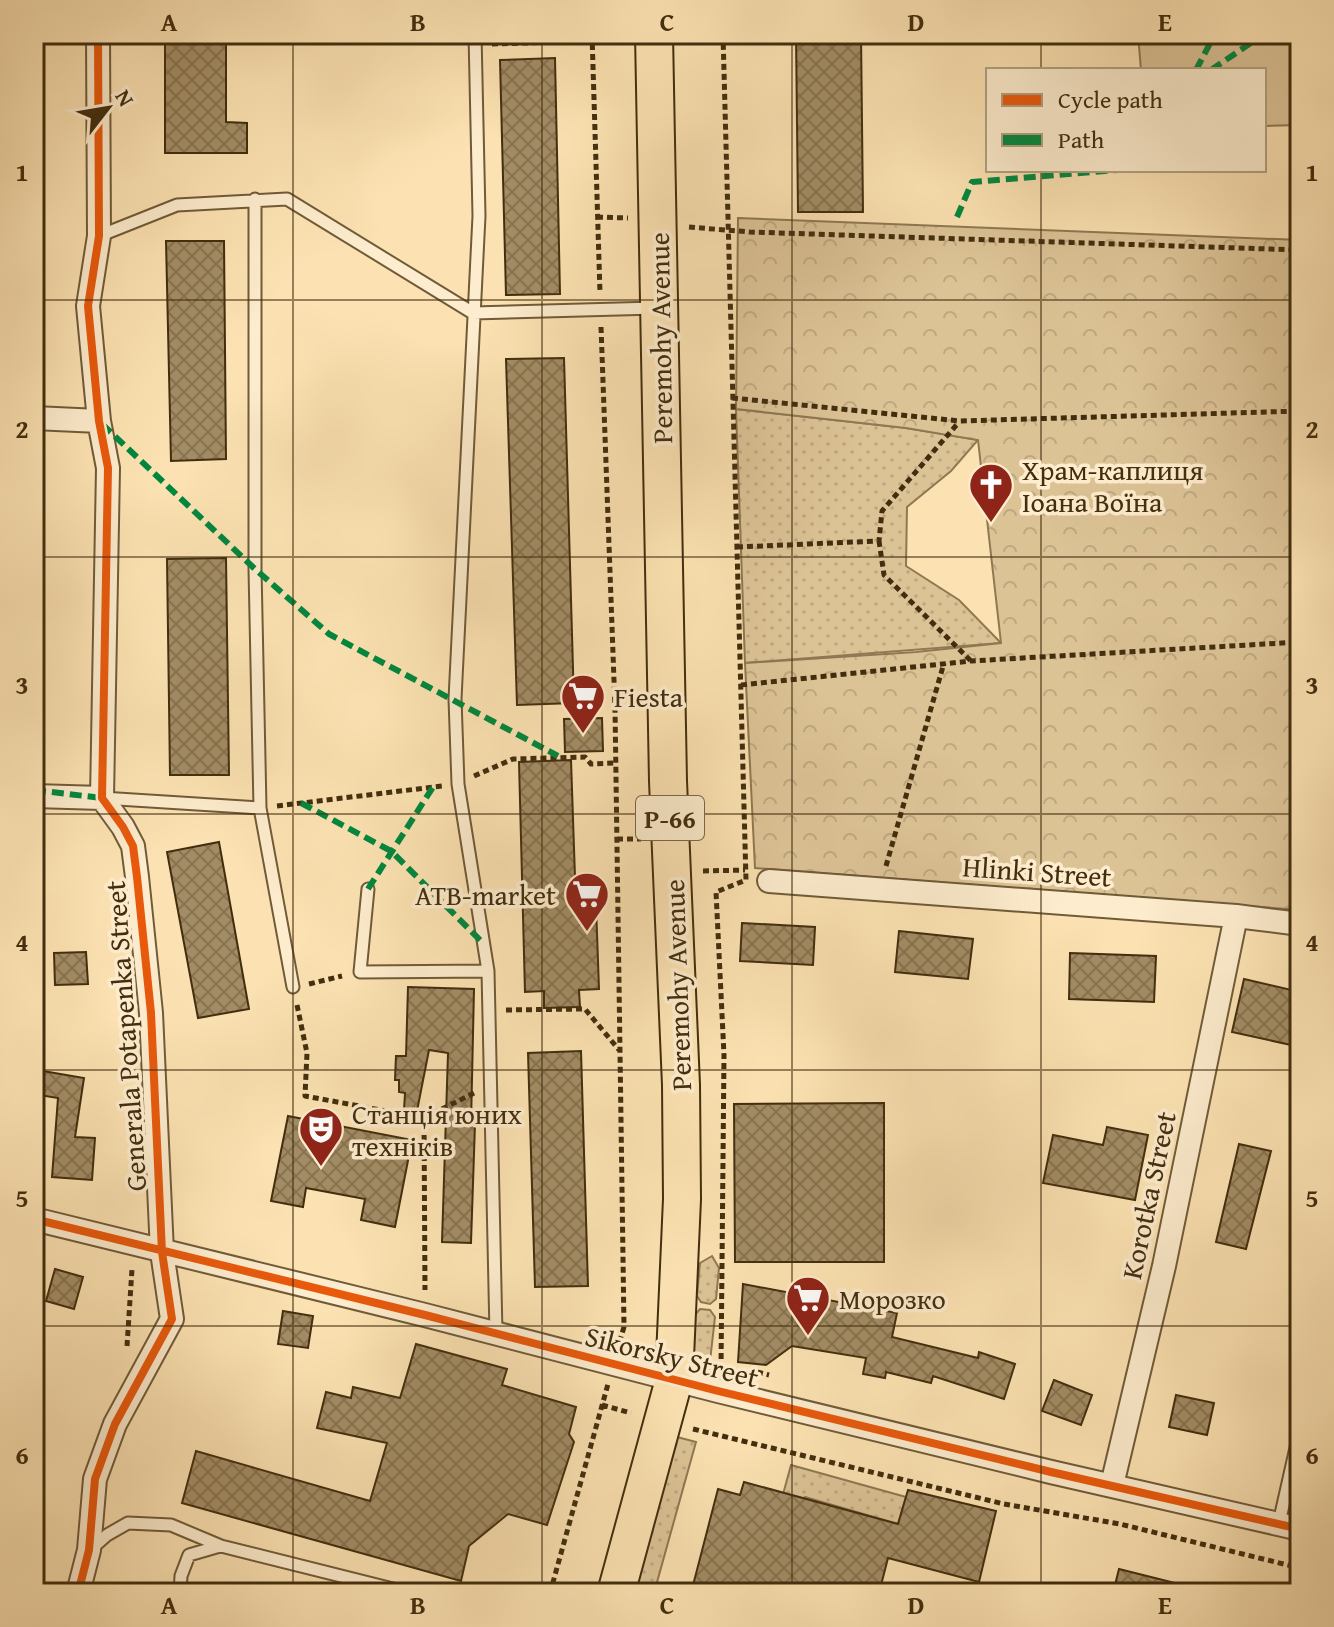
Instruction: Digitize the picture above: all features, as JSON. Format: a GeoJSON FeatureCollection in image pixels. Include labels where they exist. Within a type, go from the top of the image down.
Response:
{"type":"FeatureCollection","features":[{"type":"Feature","properties":{"kind":"main road","name":"Peremohy Avenue"},"geometry":{"type":"LineString","coordinates":[[616,1593],[674,1380],[682,1199],[668,781],[654,34]]}},
{"type":"Feature","properties":{"kind":"street"},"geometry":{"type":"LineString","coordinates":[[34,796],[102,798],[108,468],[99,421],[88,306],[99,236],[98,34]]}},
{"type":"Feature","properties":{"kind":"street"},"geometry":{"type":"LineString","coordinates":[[34,418],[99,421]]}},
{"type":"Feature","properties":{"kind":"street","name":"Generala Potapenka Street"},"geometry":{"type":"LineString","coordinates":[[78,1593],[89,1550],[95,1479],[115,1424],[172,1319],[162,1252],[151,1013],[133,846],[102,798]]}},
{"type":"Feature","properties":{"kind":"street","name":"Hlinki Street"},"geometry":{"type":"LineString","coordinates":[[769,881],[1236,916],[1300,924]]}},
{"type":"Feature","properties":{"kind":"street","name":"Korotka Street"},"geometry":{"type":"LineString","coordinates":[[1112,1485],[1164,1266],[1236,916]]}},
{"type":"Feature","properties":{"kind":"street","name":"Sikorsky Street"},"geometry":{"type":"LineString","coordinates":[[34,1219],[674,1380],[1289,1526]]}},
{"type":"Feature","properties":{"kind":"lane"},"geometry":{"type":"LineString","coordinates":[[475,39],[479,216],[455,699],[458,784],[488,971],[496,1333]]}},
{"type":"Feature","properties":{"kind":"lane"},"geometry":{"type":"LineString","coordinates":[[255,199],[255,569],[260,808],[293,987]]}},
{"type":"Feature","properties":{"kind":"lane"},"geometry":{"type":"LineString","coordinates":[[99,236],[177,205],[287,199],[473,313],[660,307]]}},
{"type":"Feature","properties":{"kind":"lane"},"geometry":{"type":"LineString","coordinates":[[102,798],[260,808]]}},
{"type":"Feature","properties":{"kind":"lane"},"geometry":{"type":"LineString","coordinates":[[368,889],[360,972],[488,971]]}},
{"type":"Feature","properties":{"kind":"lane"},"geometry":{"type":"LineString","coordinates":[[1289,1526],[1299,1436]]}},
{"type":"Feature","properties":{"kind":"lane"},"geometry":{"type":"LineString","coordinates":[[89,1550],[128,1523],[171,1525],[221,1546],[409,1593]]}},
{"type":"Feature","properties":{"kind":"lane"},"geometry":{"type":"LineString","coordinates":[[180,1593],[181,1576],[189,1555],[221,1546]]}},
{"type":"Feature","properties":{"kind":"path"},"geometry":{"type":"LineString","coordinates":[[721,1372],[724,1055],[716,892],[746,880],[723,34]]}},
{"type":"Feature","properties":{"kind":"path"},"geometry":{"type":"LineString","coordinates":[[475,39],[592,38],[615,708],[624,1327],[550,1593]]}},
{"type":"Feature","properties":{"kind":"path"},"geometry":{"type":"LineString","coordinates":[[728,230],[1300,250]]}},
{"type":"Feature","properties":{"kind":"path"},"geometry":{"type":"LineString","coordinates":[[732,398],[960,421],[1300,411]]}},
{"type":"Feature","properties":{"kind":"path"},"geometry":{"type":"LineString","coordinates":[[960,421],[882,511],[879,541],[884,575],[971,661]]}},
{"type":"Feature","properties":{"kind":"path"},"geometry":{"type":"LineString","coordinates":[[737,547],[879,541]]}},
{"type":"Feature","properties":{"kind":"path"},"geometry":{"type":"LineString","coordinates":[[741,685],[944,663],[1300,642]]}},
{"type":"Feature","properties":{"kind":"path"},"geometry":{"type":"LineString","coordinates":[[880,890],[944,663]]}},
{"type":"Feature","properties":{"kind":"path"},"geometry":{"type":"LineString","coordinates":[[360,972],[293,987],[307,1053],[305,1096],[424,1118],[491,1085]]}},
{"type":"Feature","properties":{"kind":"path"},"geometry":{"type":"LineString","coordinates":[[489,1010],[585,1009],[620,1052]]}},
{"type":"Feature","properties":{"kind":"path"},"geometry":{"type":"LineString","coordinates":[[424,1118],[425,1315]]}},
{"type":"Feature","properties":{"kind":"path"},"geometry":{"type":"LineString","coordinates":[[127,1348],[133,1244]]}},
{"type":"Feature","properties":{"kind":"path"},"geometry":{"type":"LineString","coordinates":[[602,1405],[631,1413]]}},
{"type":"Feature","properties":{"kind":"path"},"geometry":{"type":"LineString","coordinates":[[680,1426],[1004,1504],[1120,1524],[1300,1568]]}},
{"type":"Feature","properties":{"kind":"green space"},"geometry":{"type":"Polygon","coordinates":[[[1138,34],[1298,34],[1300,125],[1266,126],[1266,68],[1141,68],[1138,34]]]}},
{"type":"Feature","properties":{"kind":"green space"},"geometry":{"type":"Polygon","coordinates":[[[738,218],[1300,240],[1300,910],[755,868],[745,663],[1001,643],[978,440],[906,428],[736,409],[738,218]]]}},
{"type":"Feature","properties":{"kind":"green space"},"geometry":{"type":"Polygon","coordinates":[[[736,409],[906,428],[978,440],[951,471],[907,507],[906,566],[959,600],[1001,643],[745,663],[736,409]]]}},
{"type":"Feature","properties":{"kind":"green space"},"geometry":{"type":"Polygon","coordinates":[[[712,1256],[719,1268],[716,1299],[710,1304],[701,1302],[697,1296],[700,1263],[712,1256]]]}},
{"type":"Feature","properties":{"kind":"green space"},"geometry":{"type":"Polygon","coordinates":[[[700,1309],[710,1310],[715,1317],[709,1370],[692,1359],[694,1316],[700,1309]]]}},
{"type":"Feature","properties":{"kind":"green space"},"geometry":{"type":"Polygon","coordinates":[[[677,1437],[696,1442],[654,1593],[633,1593],[677,1437]]]}},
{"type":"Feature","properties":{"kind":"green space"},"geometry":{"type":"Polygon","coordinates":[[[791,1465],[906,1497],[898,1524],[805,1497],[802,1504],[782,1498],[791,1465]]]}},
{"type":"Feature","properties":{"kind":"building"},"geometry":{"type":"Polygon","coordinates":[[[165,34],[226,34],[226,122],[247,123],[247,153],[165,153],[165,34]]]}},
{"type":"Feature","properties":{"kind":"building"},"geometry":{"type":"Polygon","coordinates":[[[796,34],[861,34],[863,212],[798,212],[796,34]]]}},
{"type":"Feature","properties":{"kind":"building"},"geometry":{"type":"Polygon","coordinates":[[[555,58],[560,294],[506,295],[500,60],[555,58]]]}},
{"type":"Feature","properties":{"kind":"building"},"geometry":{"type":"Polygon","coordinates":[[[166,241],[224,241],[226,459],[171,461],[166,241]]]}},
{"type":"Feature","properties":{"kind":"building"},"geometry":{"type":"Polygon","coordinates":[[[564,358],[574,703],[517,705],[506,359],[564,358]]]}},
{"type":"Feature","properties":{"kind":"building"},"geometry":{"type":"Polygon","coordinates":[[[226,558],[229,775],[170,775],[167,559],[226,558]]]}},
{"type":"Feature","properties":{"kind":"building","name":"Fiesta"},"geometry":{"type":"Polygon","coordinates":[[[602,718],[603,751],[565,752],[564,719],[602,718]]]}},
{"type":"Feature","properties":{"kind":"building"},"geometry":{"type":"Polygon","coordinates":[[[571,760],[575,877],[595,877],[599,989],[579,990],[580,1007],[544,1008],[544,991],[525,992],[519,762],[571,760]]]}},
{"type":"Feature","properties":{"kind":"building"},"geometry":{"type":"Polygon","coordinates":[[[219,842],[249,1009],[198,1018],[167,852],[219,842]]]}},
{"type":"Feature","properties":{"kind":"building"},"geometry":{"type":"Polygon","coordinates":[[[742,923],[815,927],[813,965],[740,961],[742,923]]]}},
{"type":"Feature","properties":{"kind":"building"},"geometry":{"type":"Polygon","coordinates":[[[899,931],[973,939],[968,979],[895,972],[899,931]]]}},
{"type":"Feature","properties":{"kind":"building"},"geometry":{"type":"Polygon","coordinates":[[[86,952],[88,984],[55,985],[54,953],[86,952]]]}},
{"type":"Feature","properties":{"kind":"building"},"geometry":{"type":"Polygon","coordinates":[[[1070,953],[1156,956],[1154,1002],[1069,999],[1070,953]]]}},
{"type":"Feature","properties":{"kind":"building"},"geometry":{"type":"Polygon","coordinates":[[[1244,979],[1300,992],[1300,1047],[1232,1032],[1244,979]]]}},
{"type":"Feature","properties":{"kind":"building"},"geometry":{"type":"Polygon","coordinates":[[[408,987],[474,989],[471,1124],[475,1124],[471,1243],[442,1242],[448,1053],[429,1050],[417,1111],[404,1110],[405,1093],[399,1092],[399,1080],[395,1080],[396,1056],[406,1056],[408,987]]]}},
{"type":"Feature","properties":{"kind":"building"},"geometry":{"type":"Polygon","coordinates":[[[581,1051],[588,1286],[535,1287],[528,1053],[581,1051]]]}},
{"type":"Feature","properties":{"kind":"building"},"geometry":{"type":"Polygon","coordinates":[[[43,1071],[84,1078],[75,1137],[95,1138],[92,1180],[52,1177],[58,1098],[39,1095],[43,1071]]]}},
{"type":"Feature","properties":{"kind":"building"},"geometry":{"type":"Polygon","coordinates":[[[884,1103],[884,1262],[735,1262],[734,1104],[884,1103]]]}},
{"type":"Feature","properties":{"kind":"building"},"geometry":{"type":"Polygon","coordinates":[[[288,1116],[412,1140],[395,1227],[361,1220],[365,1199],[306,1188],[303,1207],[271,1201],[288,1116]]]}},
{"type":"Feature","properties":{"kind":"building"},"geometry":{"type":"Polygon","coordinates":[[[1107,1127],[1148,1135],[1135,1200],[1043,1183],[1053,1135],[1103,1145],[1107,1127]]]}},
{"type":"Feature","properties":{"kind":"building"},"geometry":{"type":"Polygon","coordinates":[[[1239,1144],[1271,1151],[1246,1249],[1216,1242],[1239,1144]]]}},
{"type":"Feature","properties":{"kind":"building"},"geometry":{"type":"Polygon","coordinates":[[[55,1269],[83,1277],[74,1309],[46,1301],[55,1269]]]}},
{"type":"Feature","properties":{"kind":"building"},"geometry":{"type":"Polygon","coordinates":[[[743,1284],[897,1313],[892,1337],[978,1358],[979,1352],[1015,1364],[1004,1399],[933,1376],[931,1383],[886,1372],[885,1378],[863,1374],[866,1358],[792,1346],[766,1365],[738,1362],[743,1284]]]}},
{"type":"Feature","properties":{"kind":"building"},"geometry":{"type":"Polygon","coordinates":[[[283,1311],[313,1316],[308,1348],[278,1344],[283,1311]]]}},
{"type":"Feature","properties":{"kind":"building"},"geometry":{"type":"Polygon","coordinates":[[[416,1344],[507,1369],[502,1385],[576,1407],[569,1434],[574,1442],[547,1525],[508,1514],[469,1546],[461,1581],[182,1503],[196,1451],[370,1501],[387,1443],[317,1428],[326,1392],[351,1398],[353,1387],[400,1398],[416,1344]]]}},
{"type":"Feature","properties":{"kind":"building"},"geometry":{"type":"Polygon","coordinates":[[[1054,1380],[1092,1395],[1081,1425],[1042,1411],[1054,1380]]]}},
{"type":"Feature","properties":{"kind":"building"},"geometry":{"type":"Polygon","coordinates":[[[1176,1395],[1214,1403],[1207,1435],[1169,1427],[1176,1395]]]}},
{"type":"Feature","properties":{"kind":"building"},"geometry":{"type":"Polygon","coordinates":[[[744,1482],[898,1524],[908,1490],[996,1511],[979,1582],[888,1558],[879,1593],[691,1593],[718,1489],[740,1495],[744,1482]]]}},
{"type":"Feature","properties":{"kind":"building"},"geometry":{"type":"Polygon","coordinates":[[[1119,1569],[1183,1585],[1182,1593],[1113,1593],[1119,1569]]]}},
{"type":"Feature","properties":{"kind":"marked path"},"geometry":{"type":"LineString","coordinates":[[1197,68],[1215,34]]}},
{"type":"Feature","properties":{"kind":"marked path"},"geometry":{"type":"LineString","coordinates":[[1214,68],[1264,34]]}},
{"type":"Feature","properties":{"kind":"marked path"},"geometry":{"type":"LineString","coordinates":[[957,217],[972,182],[1094,172]]}},
{"type":"Feature","properties":{"kind":"marked path"},"geometry":{"type":"LineString","coordinates":[[102,424],[255,569],[329,634],[558,756]]}},
{"type":"Feature","properties":{"kind":"marked path"},"geometry":{"type":"LineString","coordinates":[[368,889],[433,787]]}},
{"type":"Feature","properties":{"kind":"marked path"},"geometry":{"type":"LineString","coordinates":[[34,790],[102,798]]}},
{"type":"Feature","properties":{"kind":"marked path"},"geometry":{"type":"LineString","coordinates":[[301,803],[391,851],[484,944]]}},
{"type":"Feature","properties":{"kind":"cycle path"},"geometry":{"type":"LineString","coordinates":[[78,1593],[89,1550],[95,1479],[115,1424],[172,1319],[162,1252],[151,1013],[133,846],[102,798],[108,468],[99,421],[88,306],[99,236],[98,34]]}},
{"type":"Feature","properties":{"kind":"cycle path"},"geometry":{"type":"LineString","coordinates":[[34,1219],[718,1391],[1300,1529]]}},
{"type":"Feature","properties":{"kind":"place","name":"Храм-каплиця Іоана Воїна"},"geometry":{"type":"Point","coordinates":[991,524]}},
{"type":"Feature","properties":{"kind":"place","name":"Fiesta"},"geometry":{"type":"Point","coordinates":[583,735]}},
{"type":"Feature","properties":{"kind":"place","name":"ATB-market"},"geometry":{"type":"Point","coordinates":[587,933]}},
{"type":"Feature","properties":{"kind":"place","name":"Станція юних техніків"},"geometry":{"type":"Point","coordinates":[321,1168]}},
{"type":"Feature","properties":{"kind":"place","name":"Морозко"},"geometry":{"type":"Point","coordinates":[808,1337]}}]}
